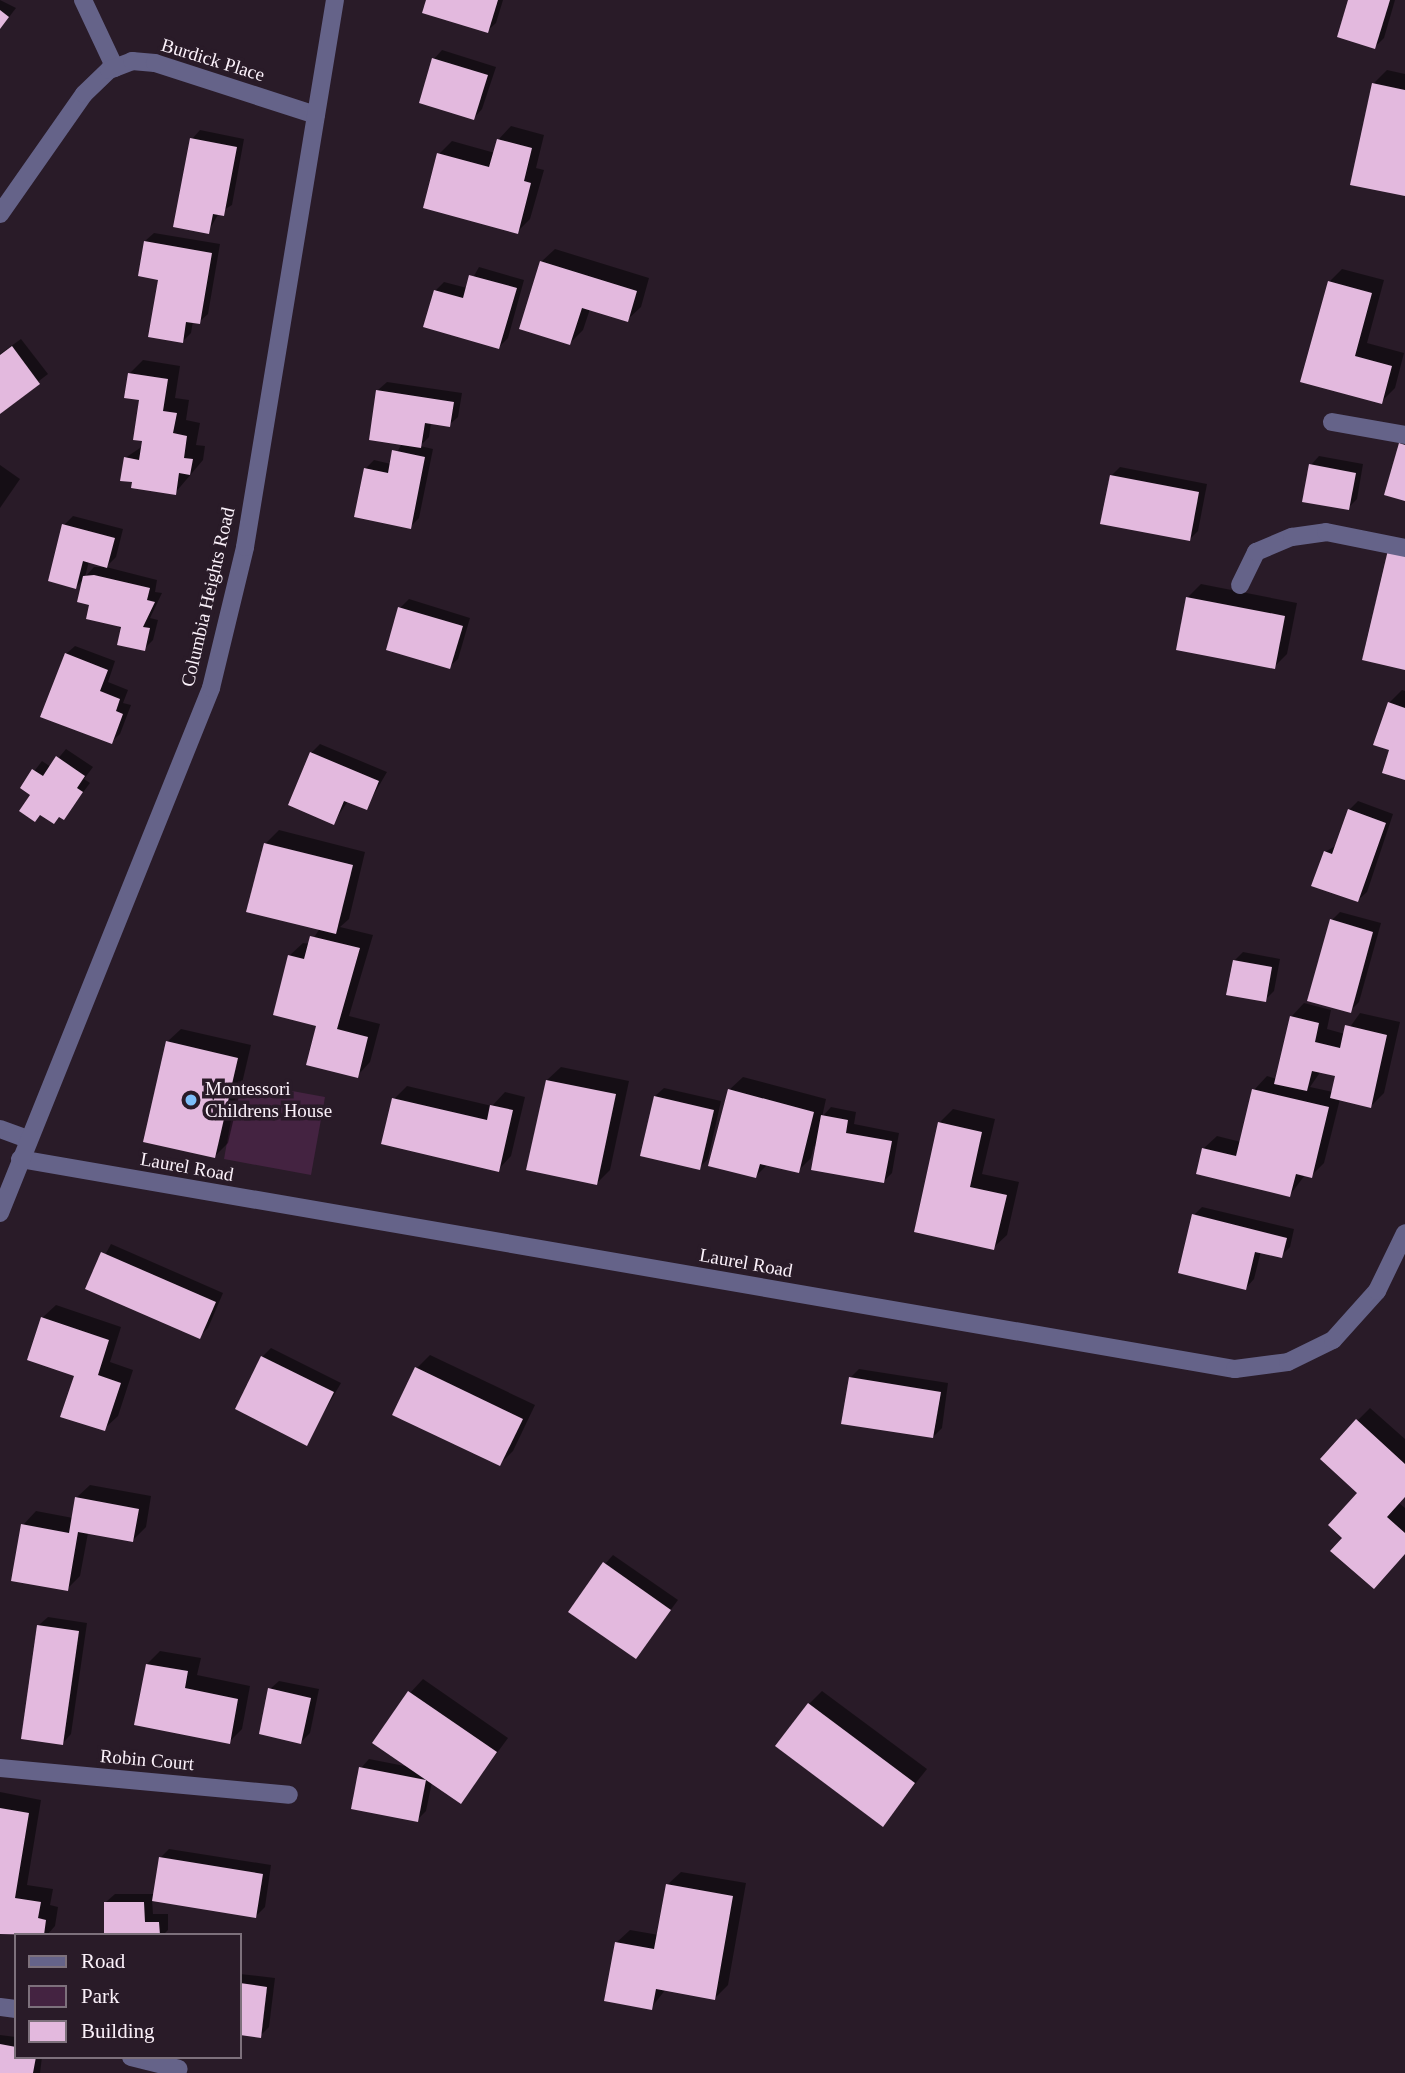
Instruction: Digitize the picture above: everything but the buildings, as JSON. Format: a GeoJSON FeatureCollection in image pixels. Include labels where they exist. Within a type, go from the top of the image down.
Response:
{"type":"FeatureCollection","features":[{"type":"Feature","properties":{"kind":"street"},"geometry":{"type":"LineString","coordinates":[[0,214],[84,94],[115,68],[83,0]]}},
{"type":"Feature","properties":{"kind":"street","name":"Columbia Heights Road"},"geometry":{"type":"LineString","coordinates":[[0,1213],[211,688],[245,547],[335,0]]}},
{"type":"Feature","properties":{"kind":"street","name":"Burdick Place"},"geometry":{"type":"LineString","coordinates":[[115,68],[132,61],[155,63],[316,115]]}},
{"type":"Feature","properties":{"kind":"street"},"geometry":{"type":"LineString","coordinates":[[1332,422],[1405,435]]}},
{"type":"Feature","properties":{"kind":"street"},"geometry":{"type":"LineString","coordinates":[[1240,585],[1256,552],[1292,537],[1326,532],[1405,548]]}},
{"type":"Feature","properties":{"kind":"street"},"geometry":{"type":"LineString","coordinates":[[0,1129],[28,1139]]}},
{"type":"Feature","properties":{"kind":"street","name":"Laurel Road"},"geometry":{"type":"LineString","coordinates":[[20,1159],[1235,1369],[1288,1362],[1334,1340],[1377,1291],[1405,1233]]}},
{"type":"Feature","properties":{"kind":"street","name":"Robin Court"},"geometry":{"type":"LineString","coordinates":[[0,1768],[289,1795]]}},
{"type":"Feature","properties":{"kind":"street"},"geometry":{"type":"LineString","coordinates":[[139,2059],[179,2069]]}},
{"type":"Feature","properties":{"kind":"green space"},"geometry":{"type":"Polygon","coordinates":[[[238,1081],[325,1097],[311,1175],[224,1159],[238,1081]]]}},
{"type":"Feature","properties":{"kind":"place","name":"Montessori Childrens House"},"geometry":{"type":"Point","coordinates":[191,1100]}}]}
